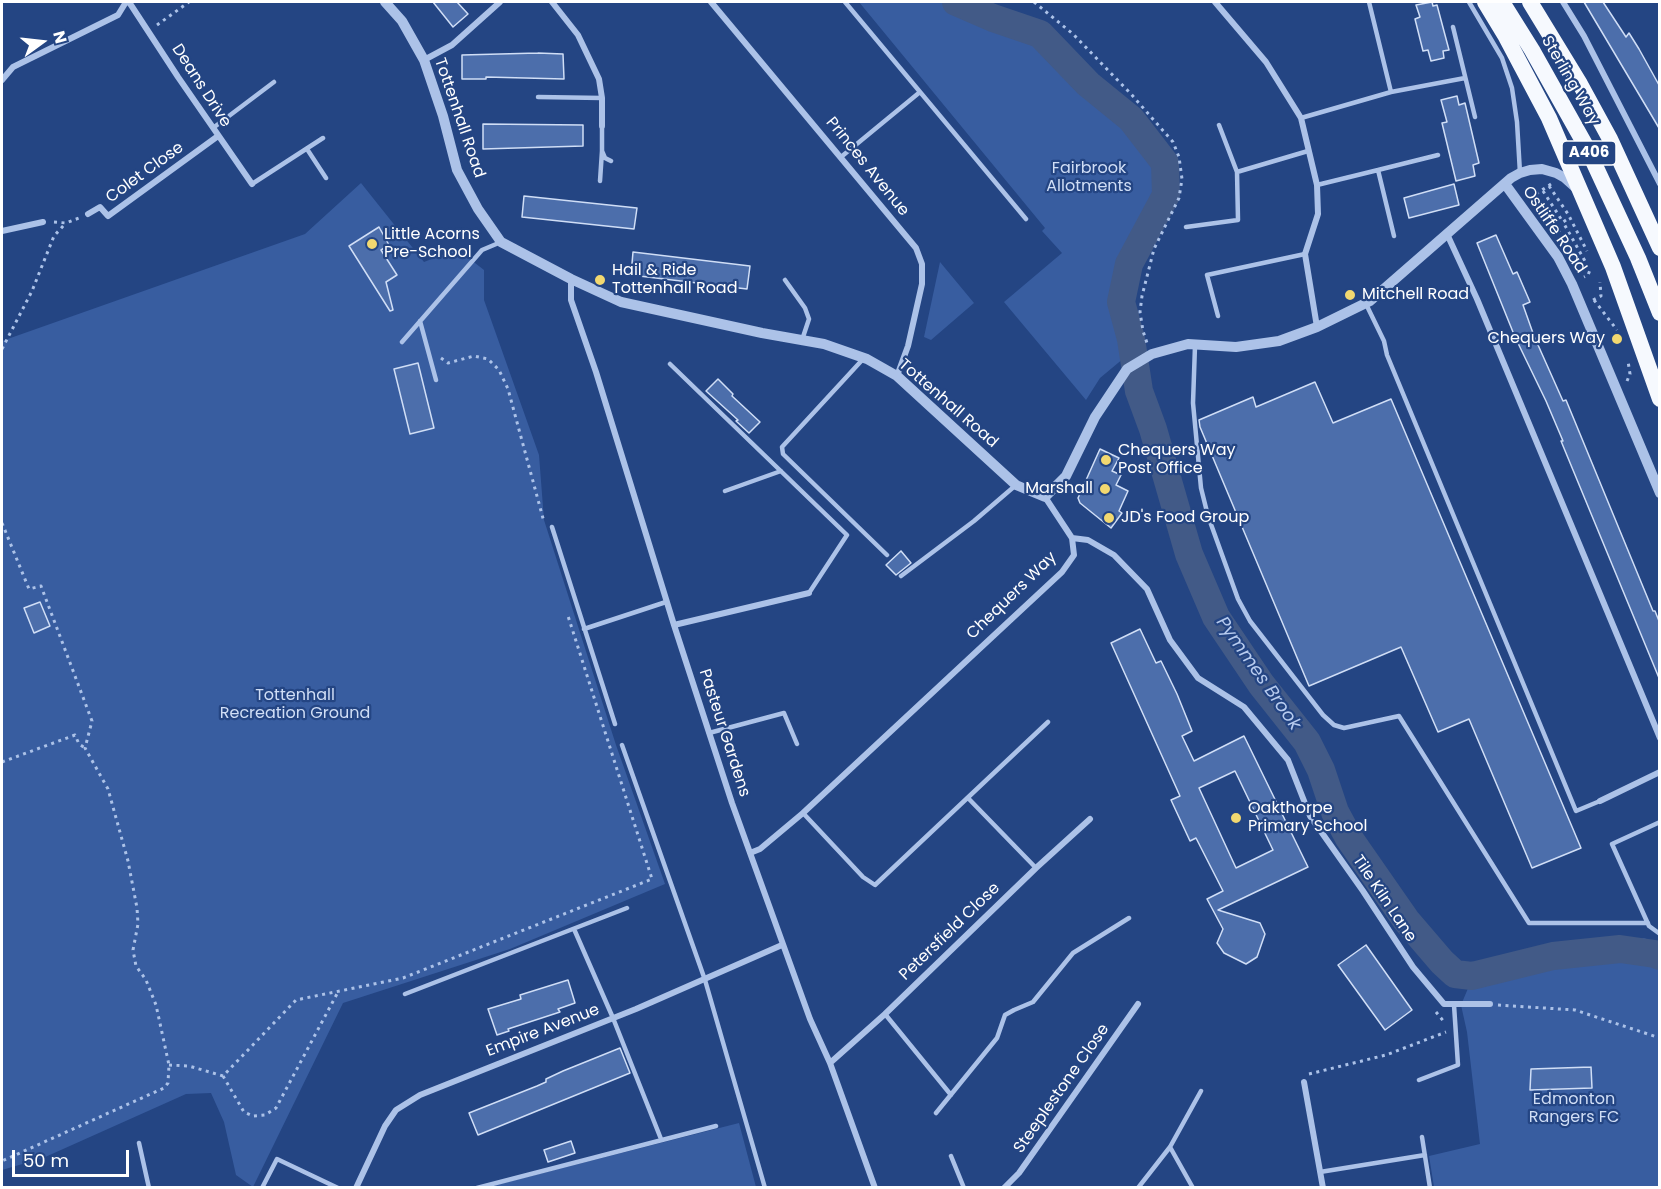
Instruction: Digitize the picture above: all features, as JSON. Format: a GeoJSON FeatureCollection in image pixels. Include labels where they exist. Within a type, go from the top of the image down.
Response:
{"type":"FeatureCollection","features":[{"type":"Feature","properties":{"kind":"highway","name":"A406"},"geometry":{"type":"LineString","coordinates":[[1485,2],[1549,118],[1588,208],[1606,270],[1659,400]]}},
{"type":"Feature","properties":{"kind":"highway","name":"Sterling Way"},"geometry":{"type":"LineString","coordinates":[[1502,2],[1538,60],[1587,148],[1634,247],[1659,313]]}},
{"type":"Feature","properties":{"kind":"highway","name":"Sterling Way"},"geometry":{"type":"LineString","coordinates":[[1530,2],[1569,65],[1610,139],[1659,248]]}},
{"type":"Feature","properties":{"kind":"street","name":"Deans Drive"},"geometry":{"type":"LineString","coordinates":[[127,2],[149,30],[252,184]]}},
{"type":"Feature","properties":{"kind":"street"},"geometry":{"type":"LineString","coordinates":[[2,80],[13,67],[118,15],[127,2]]}},
{"type":"Feature","properties":{"kind":"street","name":"Tottenhall Road"},"geometry":{"type":"LineString","coordinates":[[385,2],[402,21],[424,60],[443,116],[457,170],[477,209],[501,242],[621,302],[824,344],[864,358],[897,376],[1016,485],[1045,497]]}},
{"type":"Feature","properties":{"kind":"street"},"geometry":{"type":"LineString","coordinates":[[424,60],[452,45],[500,2]]}},
{"type":"Feature","properties":{"kind":"street"},"geometry":{"type":"LineString","coordinates":[[552,2],[578,35],[599,79],[605,115],[602,126]]}},
{"type":"Feature","properties":{"kind":"street","name":"Princes Avenue"},"geometry":{"type":"LineString","coordinates":[[711,2],[916,248],[922,264],[922,284],[908,346],[897,376]]}},
{"type":"Feature","properties":{"kind":"street"},"geometry":{"type":"LineString","coordinates":[[1215,2],[1266,62],[1301,118],[1317,185],[1318,214],[1305,254],[1317,327]]}},
{"type":"Feature","properties":{"kind":"street"},"geometry":{"type":"LineString","coordinates":[[1563,2],[1584,36],[1659,184]]}},
{"type":"Feature","properties":{"kind":"street","name":"Colet Close"},"geometry":{"type":"LineString","coordinates":[[88,214],[100,207],[108,216],[218,136]]}},
{"type":"Feature","properties":{"kind":"street"},"geometry":{"type":"LineString","coordinates":[[1045,497],[1066,476],[1095,417],[1127,369],[1152,354],[1188,344],[1236,347],[1279,341],[1317,327],[1366,303],[1520,173],[1542,169],[1556,173],[1576,189],[1588,208]]}},
{"type":"Feature","properties":{"kind":"street","name":"Ostliffe Road"},"geometry":{"type":"LineString","coordinates":[[1505,184],[1563,266],[1572,284],[1659,493]]}},
{"type":"Feature","properties":{"kind":"street"},"geometry":{"type":"LineString","coordinates":[[2,231],[43,222]]}},
{"type":"Feature","properties":{"kind":"street"},"geometry":{"type":"LineString","coordinates":[[1447,234],[1482,310],[1659,738]]}},
{"type":"Feature","properties":{"kind":"street","name":"Pasteur Gardens"},"geometry":{"type":"LineString","coordinates":[[571,279],[571,300],[596,372],[709,734],[782,945],[810,1019],[830,1063],[875,1188]]}},
{"type":"Feature","properties":{"kind":"street","name":"Chequers Way"},"geometry":{"type":"LineString","coordinates":[[750,853],[760,849],[803,813],[1062,572],[1074,555],[1072,538],[1045,497]]}},
{"type":"Feature","properties":{"kind":"street","name":"Tile Kiln Lane"},"geometry":{"type":"LineString","coordinates":[[1072,538],[1088,540],[1114,555],[1147,589],[1170,640],[1198,678],[1244,707],[1288,760],[1310,816],[1413,967],[1444,1004],[1454,1005]]}},
{"type":"Feature","properties":{"kind":"street"},"geometry":{"type":"LineString","coordinates":[[674,625],[809,593]]}},
{"type":"Feature","properties":{"kind":"street"},"geometry":{"type":"LineString","coordinates":[[1600,801],[1659,772]]}},
{"type":"Feature","properties":{"kind":"street","name":"Petersfield Close"},"geometry":{"type":"LineString","coordinates":[[830,1063],[885,1014],[1090,819]]}},
{"type":"Feature","properties":{"kind":"street","name":"Empire Avenue"},"geometry":{"type":"LineString","coordinates":[[356,1188],[396,1110],[420,1095],[705,980],[782,945]]}},
{"type":"Feature","properties":{"kind":"street","name":"Steeplestone Close"},"geometry":{"type":"LineString","coordinates":[[1004,1188],[1019,1173],[1138,1004]]}},
{"type":"Feature","properties":{"kind":"street"},"geometry":{"type":"LineString","coordinates":[[1454,1005],[1490,1004]]}},
{"type":"Feature","properties":{"kind":"street"},"geometry":{"type":"LineString","coordinates":[[1304,1082],[1323,1188]]}},
{"type":"Feature","properties":{"kind":"lane"},"geometry":{"type":"LineString","coordinates":[[845,2],[1026,219]]}},
{"type":"Feature","properties":{"kind":"lane"},"geometry":{"type":"LineString","coordinates":[[1369,2],[1391,92]]}},
{"type":"Feature","properties":{"kind":"lane"},"geometry":{"type":"LineString","coordinates":[[1469,2],[1503,58],[1512,88],[1520,173]]}},
{"type":"Feature","properties":{"kind":"lane"},"geometry":{"type":"LineString","coordinates":[[1453,27],[1475,117]]}},
{"type":"Feature","properties":{"kind":"lane"},"geometry":{"type":"LineString","coordinates":[[1301,118],[1391,92],[1465,78]]}},
{"type":"Feature","properties":{"kind":"lane"},"geometry":{"type":"LineString","coordinates":[[213,128],[274,82]]}},
{"type":"Feature","properties":{"kind":"lane"},"geometry":{"type":"LineString","coordinates":[[841,157],[920,92]]}},
{"type":"Feature","properties":{"kind":"lane"},"geometry":{"type":"LineString","coordinates":[[538,97],[602,98]]}},
{"type":"Feature","properties":{"kind":"lane"},"geometry":{"type":"LineString","coordinates":[[1186,227],[1238,220],[1237,172],[1219,124]]}},
{"type":"Feature","properties":{"kind":"lane"},"geometry":{"type":"LineString","coordinates":[[600,181],[602,126]]}},
{"type":"Feature","properties":{"kind":"lane"},"geometry":{"type":"LineString","coordinates":[[252,184],[323,138]]}},
{"type":"Feature","properties":{"kind":"lane"},"geometry":{"type":"LineString","coordinates":[[307,149],[326,178]]}},
{"type":"Feature","properties":{"kind":"lane"},"geometry":{"type":"LineString","coordinates":[[602,151],[605,158],[611,161]]}},
{"type":"Feature","properties":{"kind":"lane"},"geometry":{"type":"LineString","coordinates":[[1237,172],[1308,151]]}},
{"type":"Feature","properties":{"kind":"lane"},"geometry":{"type":"LineString","coordinates":[[1317,185],[1438,155]]}},
{"type":"Feature","properties":{"kind":"lane"},"geometry":{"type":"LineString","coordinates":[[1378,170],[1394,236]]}},
{"type":"Feature","properties":{"kind":"lane"},"geometry":{"type":"LineString","coordinates":[[402,342],[482,250],[501,242]]}},
{"type":"Feature","properties":{"kind":"lane"},"geometry":{"type":"LineString","coordinates":[[1218,316],[1207,275],[1305,254]]}},
{"type":"Feature","properties":{"kind":"lane"},"geometry":{"type":"LineString","coordinates":[[1606,270],[1628,328]]}},
{"type":"Feature","properties":{"kind":"lane"},"geometry":{"type":"LineString","coordinates":[[785,280],[805,308],[809,319],[802,340]]}},
{"type":"Feature","properties":{"kind":"lane"},"geometry":{"type":"LineString","coordinates":[[1366,303],[1384,341],[1387,355],[1576,812],[1600,801]]}},
{"type":"Feature","properties":{"kind":"lane"},"geometry":{"type":"LineString","coordinates":[[420,321],[436,380]]}},
{"type":"Feature","properties":{"kind":"lane"},"geometry":{"type":"LineString","coordinates":[[1195,345],[1193,403],[1201,488],[1208,516],[1238,599],[1250,621],[1323,715],[1334,725],[1344,728],[1399,716],[1529,923],[1648,923]]}},
{"type":"Feature","properties":{"kind":"lane"},"geometry":{"type":"LineString","coordinates":[[864,358],[782,447],[783,454],[887,555]]}},
{"type":"Feature","properties":{"kind":"lane"},"geometry":{"type":"LineString","coordinates":[[670,364],[847,535],[809,593]]}},
{"type":"Feature","properties":{"kind":"lane"},"geometry":{"type":"LineString","coordinates":[[1643,371],[1659,400]]}},
{"type":"Feature","properties":{"kind":"lane"},"geometry":{"type":"LineString","coordinates":[[725,491],[781,471]]}},
{"type":"Feature","properties":{"kind":"lane"},"geometry":{"type":"LineString","coordinates":[[901,576],[974,521],[1016,485]]}},
{"type":"Feature","properties":{"kind":"lane"},"geometry":{"type":"LineString","coordinates":[[552,527],[615,724]]}},
{"type":"Feature","properties":{"kind":"lane"},"geometry":{"type":"LineString","coordinates":[[584,629],[666,602]]}},
{"type":"Feature","properties":{"kind":"lane"},"geometry":{"type":"LineString","coordinates":[[709,734],[784,714],[797,744]]}},
{"type":"Feature","properties":{"kind":"lane"},"geometry":{"type":"LineString","coordinates":[[803,813],[863,877],[874,885],[1048,722]]}},
{"type":"Feature","properties":{"kind":"lane"},"geometry":{"type":"LineString","coordinates":[[622,746],[705,980],[765,1188]]}},
{"type":"Feature","properties":{"kind":"lane"},"geometry":{"type":"LineString","coordinates":[[968,798],[1036,868]]}},
{"type":"Feature","properties":{"kind":"lane"},"geometry":{"type":"LineString","coordinates":[[1659,822],[1612,844],[1649,926],[1659,933]]}},
{"type":"Feature","properties":{"kind":"lane"},"geometry":{"type":"LineString","coordinates":[[405,994],[627,908]]}},
{"type":"Feature","properties":{"kind":"lane"},"geometry":{"type":"LineString","coordinates":[[936,1113],[997,1038],[1005,1016],[1033,1002],[1073,953],[1129,918]]}},
{"type":"Feature","properties":{"kind":"lane"},"geometry":{"type":"LineString","coordinates":[[574,929],[613,1018],[661,1139]]}},
{"type":"Feature","properties":{"kind":"lane"},"geometry":{"type":"LineString","coordinates":[[1419,1080],[1458,1065],[1454,1005]]}},
{"type":"Feature","properties":{"kind":"lane"},"geometry":{"type":"LineString","coordinates":[[885,1014],[951,1095]]}},
{"type":"Feature","properties":{"kind":"lane"},"geometry":{"type":"LineString","coordinates":[[1138,1188],[1170,1147],[1201,1091]]}},
{"type":"Feature","properties":{"kind":"lane"},"geometry":{"type":"LineString","coordinates":[[477,1188],[716,1126]]}},
{"type":"Feature","properties":{"kind":"lane"},"geometry":{"type":"LineString","coordinates":[[1422,1137],[1430,1188]]}},
{"type":"Feature","properties":{"kind":"lane"},"geometry":{"type":"LineString","coordinates":[[138,1143],[149,1188]]}},
{"type":"Feature","properties":{"kind":"lane"},"geometry":{"type":"LineString","coordinates":[[1170,1147],[1193,1188]]}},
{"type":"Feature","properties":{"kind":"lane"},"geometry":{"type":"LineString","coordinates":[[1320,1172],[1425,1155]]}},
{"type":"Feature","properties":{"kind":"lane"},"geometry":{"type":"LineString","coordinates":[[951,1156],[964,1188]]}},
{"type":"Feature","properties":{"kind":"lane"},"geometry":{"type":"LineString","coordinates":[[262,1188],[277,1159],[338,1188]]}},
{"type":"Feature","properties":{"kind":"path"},"geometry":{"type":"LineString","coordinates":[[149,30],[189,2]]}},
{"type":"Feature","properties":{"kind":"path"},"geometry":{"type":"LineString","coordinates":[[1034,2],[1073,34],[1131,94],[1173,142],[1179,157],[1182,179],[1179,198],[1154,249],[1142,296],[1140,312],[1143,332],[1152,354]]}},
{"type":"Feature","properties":{"kind":"path"},"geometry":{"type":"LineString","coordinates":[[1554,180],[1536,194],[1569,247]]}},
{"type":"Feature","properties":{"kind":"path"},"geometry":{"type":"LineString","coordinates":[[1549,186],[1568,214],[1589,254]]}},
{"type":"Feature","properties":{"kind":"path"},"geometry":{"type":"LineString","coordinates":[[1542,190],[1564,221],[1590,270],[1584,277]]}},
{"type":"Feature","properties":{"kind":"path"},"geometry":{"type":"LineString","coordinates":[[43,222],[66,223],[88,214]]}},
{"type":"Feature","properties":{"kind":"path"},"geometry":{"type":"LineString","coordinates":[[2,350],[32,291],[54,237],[66,223]]}},
{"type":"Feature","properties":{"kind":"path"},"geometry":{"type":"LineString","coordinates":[[1606,270],[1601,296],[1594,300],[1622,338]]}},
{"type":"Feature","properties":{"kind":"path"},"geometry":{"type":"LineString","coordinates":[[1617,391],[1625,385],[1630,374],[1627,354]]}},
{"type":"Feature","properties":{"kind":"path"},"geometry":{"type":"LineString","coordinates":[[440,358],[448,363],[474,356],[488,359],[499,370],[508,389],[543,522]]}},
{"type":"Feature","properties":{"kind":"path"},"geometry":{"type":"LineString","coordinates":[[2,523],[29,589],[41,586],[92,721],[85,748]]}},
{"type":"Feature","properties":{"kind":"path"},"geometry":{"type":"LineString","coordinates":[[223,1076],[296,1000],[403,978],[652,879],[567,611]]}},
{"type":"Feature","properties":{"kind":"path"},"geometry":{"type":"LineString","coordinates":[[2,762],[75,735],[108,789],[128,861],[138,916],[134,958],[156,1005],[169,1065],[168,1083],[164,1088],[2,1161]]}},
{"type":"Feature","properties":{"kind":"path"},"geometry":{"type":"LineString","coordinates":[[169,1065],[189,1066],[223,1076],[244,1112],[253,1116],[265,1115],[276,1108],[338,992]]}},
{"type":"Feature","properties":{"kind":"path"},"geometry":{"type":"LineString","coordinates":[[1490,1004],[1575,1010],[1659,1038]]}},
{"type":"Feature","properties":{"kind":"path"},"geometry":{"type":"LineString","coordinates":[[1304,1082],[1304,1076],[1386,1054],[1442,1035],[1450,1029],[1435,1011]]}},
{"type":"Feature","properties":{"kind":"green space","name":"Fairbrook Allotments"},"geometry":{"type":"Polygon","coordinates":[[[859,2],[947,2],[957,11],[1034,37],[1148,143],[1157,160],[1161,177],[1159,191],[1152,206],[1136,227],[1127,247],[1121,272],[1118,306],[1124,358],[1100,378],[1086,400],[1004,302],[1062,253],[1042,231],[1045,228],[859,2]]]}},
{"type":"Feature","properties":{"kind":"green space","name":"Tottenhall Recreation Ground"},"geometry":{"type":"Polygon","coordinates":[[[361,183],[424,262],[457,249],[484,270],[484,300],[539,455],[544,520],[616,745],[665,884],[510,949],[343,1003],[253,1187],[236,1175],[224,1122],[211,1093],[186,1094],[43,1158],[2,1170],[2,341],[305,234],[361,183]]]}},
{"type":"Feature","properties":{"kind":"green space"},"geometry":{"type":"Polygon","coordinates":[[[940,262],[974,303],[931,340],[924,337],[940,262]]]}},
{"type":"Feature","properties":{"kind":"green space","name":"Edmonton Rangers FC"},"geometry":{"type":"Polygon","coordinates":[[[1644,938],[1659,944],[1659,1187],[1434,1187],[1429,1156],[1480,1144],[1467,1032],[1461,1005],[1477,967],[1558,945],[1644,938]]]}},
{"type":"Feature","properties":{"kind":"green space"},"geometry":{"type":"Polygon","coordinates":[[[739,1123],[756,1187],[484,1188],[739,1123]]]}},
{"type":"Feature","properties":{"kind":"building"},"geometry":{"type":"Polygon","coordinates":[[[433,2],[457,2],[468,14],[453,27],[433,2]]]}},
{"type":"Feature","properties":{"kind":"building"},"geometry":{"type":"Polygon","coordinates":[[[1432,2],[1433,6],[1437,5],[1449,50],[1443,51],[1444,58],[1431,61],[1428,50],[1423,51],[1415,19],[1420,17],[1416,5],[1432,2]]]}},
{"type":"Feature","properties":{"kind":"building"},"geometry":{"type":"Polygon","coordinates":[[[1584,2],[1603,2],[1626,37],[1629,33],[1639,49],[1659,85],[1659,128],[1584,2]]]}},
{"type":"Feature","properties":{"kind":"building"},"geometry":{"type":"Polygon","coordinates":[[[563,54],[564,79],[486,77],[486,79],[462,79],[462,55],[563,54]]]}},
{"type":"Feature","properties":{"kind":"building"},"geometry":{"type":"Polygon","coordinates":[[[1457,96],[1459,105],[1465,103],[1479,163],[1473,165],[1475,176],[1456,181],[1442,123],[1447,122],[1441,100],[1457,96]]]}},
{"type":"Feature","properties":{"kind":"building"},"geometry":{"type":"Polygon","coordinates":[[[483,124],[583,125],[583,146],[483,149],[483,124]]]}},
{"type":"Feature","properties":{"kind":"building"},"geometry":{"type":"Polygon","coordinates":[[[1454,184],[1459,205],[1409,218],[1404,198],[1454,184]]]}},
{"type":"Feature","properties":{"kind":"building"},"geometry":{"type":"Polygon","coordinates":[[[524,196],[637,208],[634,229],[522,217],[524,196]]]}},
{"type":"Feature","properties":{"kind":"building"},"geometry":{"type":"Polygon","coordinates":[[[379,227],[389,245],[381,250],[397,275],[386,282],[393,310],[390,311],[349,246],[379,227]]]}},
{"type":"Feature","properties":{"kind":"building"},"geometry":{"type":"Polygon","coordinates":[[[1496,235],[1513,274],[1517,272],[1530,302],[1523,305],[1534,336],[1563,401],[1566,400],[1659,621],[1659,678],[1561,441],[1563,441],[1515,337],[1477,243],[1496,235]]]}},
{"type":"Feature","properties":{"kind":"building"},"geometry":{"type":"Polygon","coordinates":[[[633,252],[750,266],[747,289],[631,275],[633,252]]]}},
{"type":"Feature","properties":{"kind":"building"},"geometry":{"type":"Polygon","coordinates":[[[418,363],[434,428],[410,434],[394,369],[418,363]]]}},
{"type":"Feature","properties":{"kind":"building"},"geometry":{"type":"Polygon","coordinates":[[[718,379],[733,394],[732,396],[760,422],[749,433],[706,391],[718,379]]]}},
{"type":"Feature","properties":{"kind":"building"},"geometry":{"type":"Polygon","coordinates":[[[1315,382],[1333,423],[1391,399],[1581,848],[1532,868],[1469,719],[1438,732],[1401,647],[1309,686],[1199,420],[1253,397],[1256,407],[1315,382]]]}},
{"type":"Feature","properties":{"kind":"building"},"geometry":{"type":"Polygon","coordinates":[[[1100,449],[1119,458],[1112,471],[1121,475],[1116,485],[1128,491],[1119,511],[1122,513],[1111,528],[1080,503],[1078,498],[1100,449]]]}},
{"type":"Feature","properties":{"kind":"building"},"geometry":{"type":"Polygon","coordinates":[[[901,551],[911,563],[896,575],[886,565],[901,551]]]}},
{"type":"Feature","properties":{"kind":"building"},"geometry":{"type":"Polygon","coordinates":[[[40,602],[50,626],[34,633],[24,608],[40,602]]]}},
{"type":"Feature","properties":{"kind":"building"},"geometry":{"type":"Polygon","coordinates":[[[1140,629],[1156,663],[1161,661],[1177,694],[1192,731],[1182,736],[1194,761],[1244,736],[1308,867],[1218,910],[1260,923],[1265,934],[1257,957],[1246,964],[1224,953],[1217,943],[1223,929],[1207,899],[1223,891],[1196,838],[1190,841],[1171,800],[1180,796],[1111,643],[1140,629]],[[1235,771],[1199,788],[1236,868],[1273,850],[1235,771]]]}},
{"type":"Feature","properties":{"kind":"building"},"geometry":{"type":"Polygon","coordinates":[[[1366,945],[1412,1010],[1385,1030],[1338,965],[1366,945]]]}},
{"type":"Feature","properties":{"kind":"building"},"geometry":{"type":"Polygon","coordinates":[[[568,980],[575,1003],[558,1009],[560,1012],[508,1029],[509,1031],[497,1035],[488,1009],[521,999],[520,995],[568,980]]]}},
{"type":"Feature","properties":{"kind":"building"},"geometry":{"type":"Polygon","coordinates":[[[620,1048],[630,1073],[478,1135],[469,1113],[537,1086],[563,1071],[620,1048]]]}},
{"type":"Feature","properties":{"kind":"building"},"geometry":{"type":"Polygon","coordinates":[[[1591,1067],[1592,1088],[1530,1090],[1531,1069],[1591,1067]]]}},
{"type":"Feature","properties":{"kind":"building"},"geometry":{"type":"Polygon","coordinates":[[[571,1141],[575,1153],[548,1162],[544,1150],[571,1141]]]}},
{"type":"Feature","properties":{"kind":"waterway","name":"Pymmes Brook"},"geometry":{"type":"LineString","coordinates":[[956,2],[1040,34],[1088,84],[1131,119],[1165,163],[1166,195],[1129,264],[1121,302],[1131,339],[1139,391],[1153,429],[1189,554],[1216,617],[1261,684],[1307,742],[1321,770],[1335,812],[1349,838],[1406,920],[1455,974],[1472,976],[1553,956],[1620,949],[1660,956]]}},
{"type":"Feature","properties":{"kind":"place","name":"Little Acorns Pre-School"},"geometry":{"type":"Point","coordinates":[372,244]}},
{"type":"Feature","properties":{"kind":"place","name":"Hail & Ride Tottenhall Road"},"geometry":{"type":"Point","coordinates":[600,280]}},
{"type":"Feature","properties":{"kind":"place","name":"Mitchell Road"},"geometry":{"type":"Point","coordinates":[1350,295]}},
{"type":"Feature","properties":{"kind":"place","name":"Chequers Way"},"geometry":{"type":"Point","coordinates":[1617,339]}},
{"type":"Feature","properties":{"kind":"place","name":"Chequers Way Post Office"},"geometry":{"type":"Point","coordinates":[1106,460]}},
{"type":"Feature","properties":{"kind":"place","name":"Marshall"},"geometry":{"type":"Point","coordinates":[1105,489]}},
{"type":"Feature","properties":{"kind":"place","name":"JD's Food Group"},"geometry":{"type":"Point","coordinates":[1109,518]}},
{"type":"Feature","properties":{"kind":"place","name":"Oakthorpe Primary School"},"geometry":{"type":"Point","coordinates":[1236,818]}}]}
